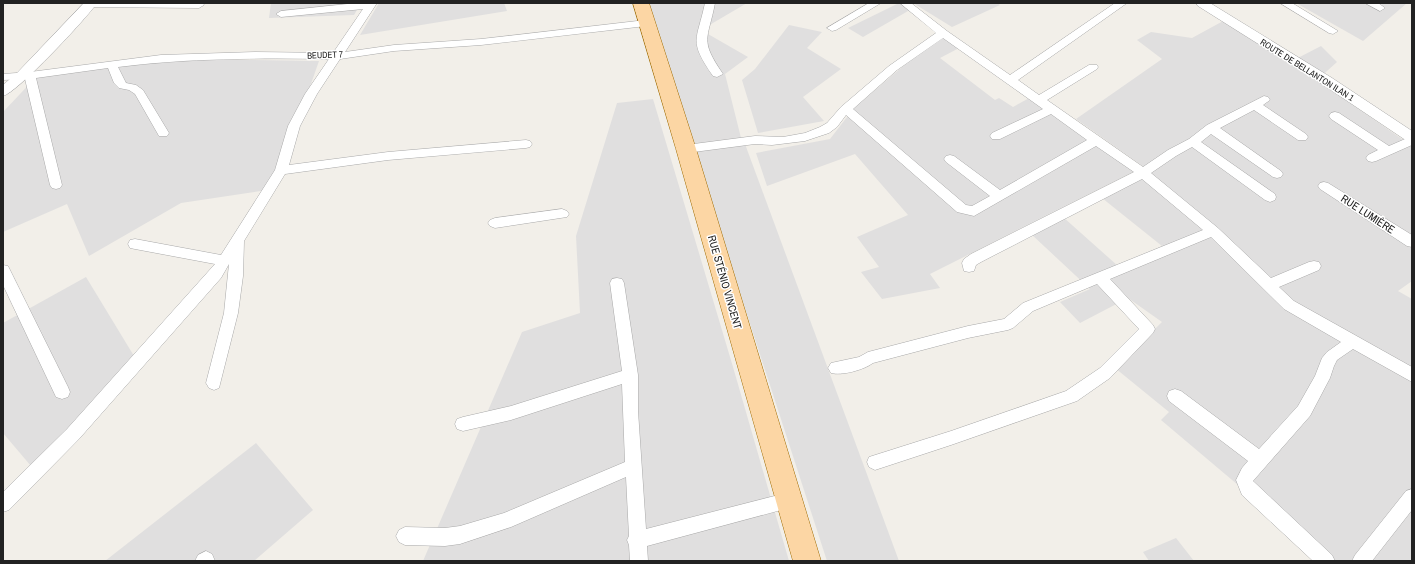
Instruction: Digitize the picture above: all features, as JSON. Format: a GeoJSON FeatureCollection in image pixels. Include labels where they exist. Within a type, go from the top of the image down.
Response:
{"type":"FeatureCollection","features":[{"type":"Feature","properties":{"kind":"main road","name":"RUE STÉNIO VINCENT"},"geometry":{"type":"LineString","coordinates":[[643,13],[686,149],[807,561]]}},
{"type":"Feature","properties":{"kind":"street"},"geometry":{"type":"LineString","coordinates":[[710,3],[709,13],[701,38],[707,59],[717,74]]}},
{"type":"Feature","properties":{"kind":"street"},"geometry":{"type":"LineString","coordinates":[[832,28],[876,3]]}},
{"type":"Feature","properties":{"kind":"street"},"geometry":{"type":"LineString","coordinates":[[905,3],[943,33],[1142,173],[1213,231],[1289,305],[1412,375]]}},
{"type":"Feature","properties":{"kind":"street"},"geometry":{"type":"LineString","coordinates":[[1010,80],[1122,3]]}},
{"type":"Feature","properties":{"kind":"street","name":"ROUTE DE BELLANTON ILAN 1"},"geometry":{"type":"LineString","coordinates":[[1202,3],[1327,81],[1412,139]]}},
{"type":"Feature","properties":{"kind":"street"},"geometry":{"type":"LineString","coordinates":[[1285,3],[1333,31]]}},
{"type":"Feature","properties":{"kind":"street"},"geometry":{"type":"LineString","coordinates":[[1370,3],[1380,8]]}},
{"type":"Feature","properties":{"kind":"street"},"geometry":{"type":"LineString","coordinates":[[3,92],[26,75],[91,4],[199,5]]}},
{"type":"Feature","properties":{"kind":"street"},"geometry":{"type":"LineString","coordinates":[[281,14],[371,4]]}},
{"type":"Feature","properties":{"kind":"street"},"geometry":{"type":"LineString","coordinates":[[3,504],[74,434],[216,274],[237,238],[281,170],[294,126],[311,94],[338,56],[371,4]]}},
{"type":"Feature","properties":{"kind":"street","name":"BEUDET 7"},"geometry":{"type":"LineString","coordinates":[[3,77],[161,58],[255,55],[338,56],[394,48],[481,42],[643,13]]}},
{"type":"Feature","properties":{"kind":"street"},"geometry":{"type":"LineString","coordinates":[[686,149],[755,140],[764,142],[787,141],[824,130],[831,126],[846,109],[887,73],[943,33]]}},
{"type":"Feature","properties":{"kind":"street"},"geometry":{"type":"LineString","coordinates":[[112,64],[120,83],[124,86],[132,87],[139,92],[163,133]]}},
{"type":"Feature","properties":{"kind":"street"},"geometry":{"type":"LineString","coordinates":[[1039,100],[1063,84],[1094,67]]}},
{"type":"Feature","properties":{"kind":"street"},"geometry":{"type":"LineString","coordinates":[[26,75],[56,185]]}},
{"type":"Feature","properties":{"kind":"street"},"geometry":{"type":"LineString","coordinates":[[969,267],[969,263],[976,258],[1142,173],[1172,153],[1193,142],[1210,128],[1260,102],[1302,138]]}},
{"type":"Feature","properties":{"kind":"street"},"geometry":{"type":"LineString","coordinates":[[846,109],[962,210],[974,211],[1096,140]]}},
{"type":"Feature","properties":{"kind":"street"},"geometry":{"type":"LineString","coordinates":[[996,136],[1052,109]]}},
{"type":"Feature","properties":{"kind":"street"},"geometry":{"type":"LineString","coordinates":[[1335,116],[1388,150]]}},
{"type":"Feature","properties":{"kind":"street"},"geometry":{"type":"LineString","coordinates":[[1210,128],[1277,174]]}},
{"type":"Feature","properties":{"kind":"street"},"geometry":{"type":"LineString","coordinates":[[1372,158],[1412,139]]}},
{"type":"Feature","properties":{"kind":"street"},"geometry":{"type":"LineString","coordinates":[[1193,142],[1270,198]]}},
{"type":"Feature","properties":{"kind":"street"},"geometry":{"type":"LineString","coordinates":[[281,170],[388,156],[526,144]]}},
{"type":"Feature","properties":{"kind":"street"},"geometry":{"type":"LineString","coordinates":[[950,159],[999,196]]}},
{"type":"Feature","properties":{"kind":"street","name":"RUE LUMIÈRE"},"geometry":{"type":"LineString","coordinates":[[1324,186],[1412,242]]}},
{"type":"Feature","properties":{"kind":"street"},"geometry":{"type":"LineString","coordinates":[[495,223],[562,214]]}},
{"type":"Feature","properties":{"kind":"street"},"geometry":{"type":"LineString","coordinates":[[836,368],[863,362],[868,358],[945,338],[1008,324],[1028,307],[1213,231]]}},
{"type":"Feature","properties":{"kind":"street"},"geometry":{"type":"LineString","coordinates":[[214,383],[231,313],[236,276],[237,238]]}},
{"type":"Feature","properties":{"kind":"street"},"geometry":{"type":"LineString","coordinates":[[135,244],[224,261]]}},
{"type":"Feature","properties":{"kind":"street"},"geometry":{"type":"LineString","coordinates":[[1269,285],[1314,266]]}},
{"type":"Feature","properties":{"kind":"street"},"geometry":{"type":"LineString","coordinates":[[3,270],[62,392]]}},
{"type":"Feature","properties":{"kind":"street"},"geometry":{"type":"LineString","coordinates":[[875,462],[951,438],[1071,396],[1105,373],[1148,329],[1100,278]]}},
{"type":"Feature","properties":{"kind":"street"},"geometry":{"type":"LineString","coordinates":[[617,283],[630,375],[636,540],[639,561]]}},
{"type":"Feature","properties":{"kind":"street"},"geometry":{"type":"LineString","coordinates":[[1326,561],[1248,489],[1244,480],[1248,473],[1304,411],[1322,378],[1327,363],[1332,356],[1353,341]]}},
{"type":"Feature","properties":{"kind":"street"},"geometry":{"type":"LineString","coordinates":[[463,424],[511,412],[630,375]]}},
{"type":"Feature","properties":{"kind":"street"},"geometry":{"type":"LineString","coordinates":[[1175,396],[1260,460]]}},
{"type":"Feature","properties":{"kind":"street"},"geometry":{"type":"LineString","coordinates":[[404,536],[445,537],[505,521],[633,466]]}},
{"type":"Feature","properties":{"kind":"street"},"geometry":{"type":"LineString","coordinates":[[1361,561],[1412,497]]}},
{"type":"Feature","properties":{"kind":"street"},"geometry":{"type":"LineString","coordinates":[[636,540],[790,500]]}},
{"type":"Feature","properties":{"kind":"shaded area"},"geometry":{"type":"Polygon","coordinates":[[[271,3],[361,3],[354,15],[269,18],[271,3]]]}},
{"type":"Feature","properties":{"kind":"shaded area"},"geometry":{"type":"Polygon","coordinates":[[[379,3],[504,3],[507,11],[360,35],[379,3]]]}},
{"type":"Feature","properties":{"kind":"shaded area"},"geometry":{"type":"Polygon","coordinates":[[[648,3],[747,3],[701,30],[748,57],[725,74],[741,138],[691,145],[648,3]]]}},
{"type":"Feature","properties":{"kind":"shaded area"},"geometry":{"type":"Polygon","coordinates":[[[899,3],[908,3],[915,7],[863,37],[848,28],[899,3]]]}},
{"type":"Feature","properties":{"kind":"shaded area"},"geometry":{"type":"Polygon","coordinates":[[[913,3],[997,3],[1000,5],[952,27],[913,3]]]}},
{"type":"Feature","properties":{"kind":"shaded area"},"geometry":{"type":"Polygon","coordinates":[[[1296,3],[1407,3],[1363,41],[1296,3]]]}},
{"type":"Feature","properties":{"kind":"shaded area"},"geometry":{"type":"Polygon","coordinates":[[[1225,20],[1292,61],[1321,46],[1337,62],[1317,80],[1412,146],[1412,281],[1398,291],[1412,299],[1412,561],[1328,561],[1161,420],[1169,412],[1115,368],[1162,322],[1128,298],[1080,323],[1060,302],[1090,289],[1030,233],[1063,217],[1118,266],[1162,246],[1102,198],[1151,172],[1076,119],[1162,59],[1137,40],[1151,32],[1192,38],[1225,20]]]}},
{"type":"Feature","properties":{"kind":"shaded area"},"geometry":{"type":"Polygon","coordinates":[[[789,25],[822,32],[807,48],[841,69],[803,97],[824,121],[758,133],[742,80],[755,69],[789,25]]]}},
{"type":"Feature","properties":{"kind":"shaded area"},"geometry":{"type":"Polygon","coordinates":[[[947,35],[963,46],[940,58],[995,100],[999,98],[1013,107],[1033,96],[1139,169],[930,274],[940,288],[882,299],[861,272],[879,267],[857,237],[908,215],[855,154],[767,186],[756,153],[830,139],[854,108],[936,38],[947,35]]]}},
{"type":"Feature","properties":{"kind":"shaded area"},"geometry":{"type":"Polygon","coordinates":[[[184,59],[319,61],[274,189],[181,203],[89,256],[67,204],[3,232],[3,112],[37,76],[184,59]]]}},
{"type":"Feature","properties":{"kind":"shaded area"},"geometry":{"type":"Polygon","coordinates":[[[653,99],[789,561],[423,561],[522,332],[580,313],[576,236],[617,103],[653,99]]]}},
{"type":"Feature","properties":{"kind":"shaded area"},"geometry":{"type":"Polygon","coordinates":[[[745,144],[899,561],[827,561],[694,151],[745,144]]]}},
{"type":"Feature","properties":{"kind":"shaded area"},"geometry":{"type":"Polygon","coordinates":[[[86,277],[137,361],[31,466],[3,433],[3,323],[86,277]]]}},
{"type":"Feature","properties":{"kind":"shaded area"},"geometry":{"type":"Polygon","coordinates":[[[256,443],[313,510],[254,561],[105,561],[256,443]]]}},
{"type":"Feature","properties":{"kind":"shaded area"},"geometry":{"type":"Polygon","coordinates":[[[1176,538],[1194,561],[1149,561],[1143,552],[1176,538]]]}}]}
